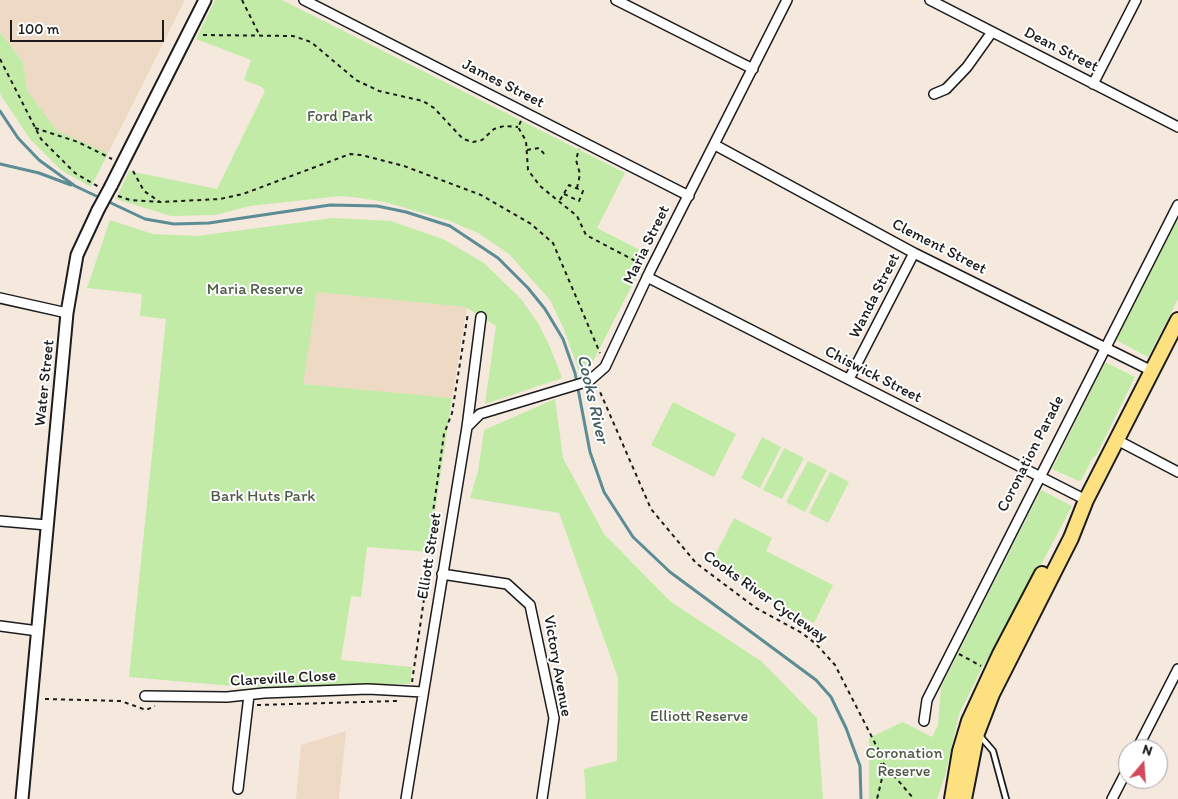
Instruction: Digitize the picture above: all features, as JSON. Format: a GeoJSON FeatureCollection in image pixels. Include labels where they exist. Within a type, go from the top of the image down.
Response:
{"type":"FeatureCollection","features":[{"type":"Feature","properties":{"kind":"main road","name":"Water Street"},"geometry":{"type":"LineString","coordinates":[[22,799],[68,313],[77,256],[98,210],[105,186],[205,0]]}},
{"type":"Feature","properties":{"kind":"main road"},"geometry":{"type":"LineString","coordinates":[[954,797],[968,774],[977,733],[992,694],[1071,538],[1086,500],[1178,320]]}},
{"type":"Feature","properties":{"kind":"main road"},"geometry":{"type":"LineString","coordinates":[[954,797],[964,735],[979,700],[1062,536],[1086,500]]}},
{"type":"Feature","properties":{"kind":"main road"},"geometry":{"type":"LineString","coordinates":[[968,774],[973,799]]}},
{"type":"Feature","properties":{"kind":"street","name":"James Street"},"geometry":{"type":"LineString","coordinates":[[304,0],[688,196]]}},
{"type":"Feature","properties":{"kind":"street"},"geometry":{"type":"LineString","coordinates":[[616,0],[753,69]]}},
{"type":"Feature","properties":{"kind":"street","name":"Maria Street"},"geometry":{"type":"LineString","coordinates":[[592,379],[605,367],[649,273],[787,0]]}},
{"type":"Feature","properties":{"kind":"street","name":"Dean Street"},"geometry":{"type":"LineString","coordinates":[[930,0],[1178,127]]}},
{"type":"Feature","properties":{"kind":"street"},"geometry":{"type":"LineString","coordinates":[[1093,84],[1136,0]]}},
{"type":"Feature","properties":{"kind":"street"},"geometry":{"type":"LineString","coordinates":[[934,94],[952,84],[992,32]]}},
{"type":"Feature","properties":{"kind":"street","name":"Clement Street"},"geometry":{"type":"LineString","coordinates":[[715,145],[914,252],[1152,372]]}},
{"type":"Feature","properties":{"kind":"street","name":"Coronation Parade"},"geometry":{"type":"LineString","coordinates":[[924,720],[927,700],[1178,205]]}},
{"type":"Feature","properties":{"kind":"street","name":"Wanda Street"},"geometry":{"type":"LineString","coordinates":[[849,379],[914,252]]}},
{"type":"Feature","properties":{"kind":"street","name":"Chiswick Street"},"geometry":{"type":"LineString","coordinates":[[649,273],[849,379],[1086,500]]}},
{"type":"Feature","properties":{"kind":"street"},"geometry":{"type":"LineString","coordinates":[[0,298],[68,313]]}},
{"type":"Feature","properties":{"kind":"street","name":"Elliott Street"},"geometry":{"type":"LineString","coordinates":[[406,799],[467,427],[480,317]]}},
{"type":"Feature","properties":{"kind":"street"},"geometry":{"type":"LineString","coordinates":[[467,427],[480,414],[592,379]]}},
{"type":"Feature","properties":{"kind":"street"},"geometry":{"type":"LineString","coordinates":[[1116,440],[1178,472]]}},
{"type":"Feature","properties":{"kind":"street"},"geometry":{"type":"LineString","coordinates":[[0,521],[47,525]]}},
{"type":"Feature","properties":{"kind":"street","name":"Victory Avenue"},"geometry":{"type":"LineString","coordinates":[[442,574],[508,584],[530,605],[554,718],[542,799]]}},
{"type":"Feature","properties":{"kind":"street"},"geometry":{"type":"LineString","coordinates":[[0,626],[38,631]]}},
{"type":"Feature","properties":{"kind":"street"},"geometry":{"type":"LineString","coordinates":[[1143,739],[1178,669]]}},
{"type":"Feature","properties":{"kind":"street","name":"Clareville Close"},"geometry":{"type":"LineString","coordinates":[[145,696],[227,697],[368,690],[423,692]]}},
{"type":"Feature","properties":{"kind":"street"},"geometry":{"type":"LineString","coordinates":[[238,789],[249,695]]}},
{"type":"Feature","properties":{"kind":"street"},"geometry":{"type":"LineString","coordinates":[[1112,799],[1118,787]]}},
{"type":"Feature","properties":{"kind":"lane"},"geometry":{"type":"LineString","coordinates":[[977,733],[993,751],[1006,799]]}},
{"type":"Feature","properties":{"kind":"path"},"geometry":{"type":"LineString","coordinates":[[242,0],[259,35]]}},
{"type":"Feature","properties":{"kind":"path"},"geometry":{"type":"LineString","coordinates":[[203,36],[293,36],[311,42],[356,80],[379,91],[423,101],[434,108],[463,139],[473,142],[482,140],[494,129],[504,126],[518,127]]}},
{"type":"Feature","properties":{"kind":"path"},"geometry":{"type":"LineString","coordinates":[[0,60],[35,128],[61,160],[75,173],[105,186]]}},
{"type":"Feature","properties":{"kind":"path"},"geometry":{"type":"LineString","coordinates":[[518,127],[526,112]]}},
{"type":"Feature","properties":{"kind":"path"},"geometry":{"type":"LineString","coordinates":[[518,127],[526,141],[528,170],[540,186],[560,200],[577,216],[586,235],[649,273]]}},
{"type":"Feature","properties":{"kind":"path"},"geometry":{"type":"LineString","coordinates":[[35,128],[78,142],[112,159]]}},
{"type":"Feature","properties":{"kind":"path"},"geometry":{"type":"LineString","coordinates":[[576,188],[580,174],[576,154],[582,142]]}},
{"type":"Feature","properties":{"kind":"path"},"geometry":{"type":"LineString","coordinates":[[526,150],[539,148],[546,156]]}},
{"type":"Feature","properties":{"kind":"path","name":"Cooks River Cycleway"},"geometry":{"type":"LineString","coordinates":[[118,196],[130,200],[160,202],[220,199],[243,194],[350,154],[375,158],[447,181],[481,195],[531,224],[553,243],[566,269],[592,337],[601,352],[592,369],[592,379],[655,516],[696,563],[756,608],[802,633],[824,652],[835,665],[849,690],[882,761],[883,774],[877,799]]}},
{"type":"Feature","properties":{"kind":"path"},"geometry":{"type":"LineString","coordinates":[[133,170],[144,191],[160,202]]}},
{"type":"Feature","properties":{"kind":"path"},"geometry":{"type":"LineString","coordinates":[[560,200],[569,185],[583,192],[579,201],[564,194]]}},
{"type":"Feature","properties":{"kind":"path"},"geometry":{"type":"LineString","coordinates":[[412,682],[436,516],[433,512],[444,434],[452,413],[468,313]]}},
{"type":"Feature","properties":{"kind":"path"},"geometry":{"type":"LineString","coordinates":[[957,653],[985,668]]}},
{"type":"Feature","properties":{"kind":"path"},"geometry":{"type":"LineString","coordinates":[[45,699],[121,702],[146,710],[155,706]]}},
{"type":"Feature","properties":{"kind":"path"},"geometry":{"type":"LineString","coordinates":[[248,705],[399,701]]}},
{"type":"Feature","properties":{"kind":"path"},"geometry":{"type":"LineString","coordinates":[[882,761],[914,799]]}},
{"type":"Feature","properties":{"kind":"shaded area"},"geometry":{"type":"Polygon","coordinates":[[[0,0],[185,0],[108,153],[95,150],[57,131],[27,90],[23,62],[0,32],[0,0]]]}},
{"type":"Feature","properties":{"kind":"shaded area"},"geometry":{"type":"Polygon","coordinates":[[[317,292],[467,307],[452,398],[302,384],[317,292]]]}},
{"type":"Feature","properties":{"kind":"shaded area"},"geometry":{"type":"Polygon","coordinates":[[[346,731],[339,799],[296,799],[301,745],[346,731]]]}},
{"type":"Feature","properties":{"kind":"green space","name":"Ford Park"},"geometry":{"type":"Polygon","coordinates":[[[215,0],[282,0],[625,173],[597,228],[648,254],[586,375],[581,377],[563,327],[550,300],[509,254],[478,233],[450,221],[385,202],[341,196],[250,206],[215,215],[171,216],[116,199],[129,171],[217,189],[265,91],[262,87],[244,80],[251,60],[196,39],[215,0]]]}},
{"type":"Feature","properties":{"kind":"green space"},"geometry":{"type":"Polygon","coordinates":[[[0,32],[23,62],[27,90],[57,131],[108,153],[91,187],[61,170],[30,139],[0,94],[0,32]]]}},
{"type":"Feature","properties":{"kind":"green space"},"geometry":{"type":"Polygon","coordinates":[[[1178,215],[1178,299],[1148,357],[1116,340],[1178,215]]]}},
{"type":"Feature","properties":{"kind":"green space","name":"Bark Huts Park"},"geometry":{"type":"Polygon","coordinates":[[[333,218],[391,221],[443,239],[484,263],[521,299],[538,323],[562,378],[485,404],[496,326],[465,307],[317,292],[303,384],[452,398],[429,552],[367,547],[361,597],[351,596],[341,660],[412,667],[410,684],[244,687],[129,677],[166,319],[140,316],[142,294],[87,288],[110,220],[153,234],[197,236],[333,218]]]}},
{"type":"Feature","properties":{"kind":"green space"},"geometry":{"type":"Polygon","coordinates":[[[1105,362],[1135,377],[1096,456],[1093,457],[1082,479],[1079,481],[1052,469],[1105,362]]]}},
{"type":"Feature","properties":{"kind":"green space","name":"Elliott Reserve"},"geometry":{"type":"Polygon","coordinates":[[[555,399],[563,458],[604,534],[671,602],[761,661],[817,718],[823,799],[586,799],[584,769],[617,761],[618,678],[559,513],[470,498],[478,471],[484,430],[555,399]]]}},
{"type":"Feature","properties":{"kind":"green space"},"geometry":{"type":"Polygon","coordinates":[[[673,402],[736,434],[714,477],[651,445],[673,402]]]}},
{"type":"Feature","properties":{"kind":"green space"},"geometry":{"type":"Polygon","coordinates":[[[762,437],[781,447],[760,488],[741,478],[762,437]]]}},
{"type":"Feature","properties":{"kind":"green space"},"geometry":{"type":"Polygon","coordinates":[[[784,448],[804,458],[782,499],[763,490],[784,448]]]}},
{"type":"Feature","properties":{"kind":"green space"},"geometry":{"type":"Polygon","coordinates":[[[808,461],[827,470],[805,512],[786,502],[808,461]]]}},
{"type":"Feature","properties":{"kind":"green space"},"geometry":{"type":"Polygon","coordinates":[[[830,472],[849,482],[828,523],[809,513],[830,472]]]}},
{"type":"Feature","properties":{"kind":"green space","name":"Coronation Reserve"},"geometry":{"type":"Polygon","coordinates":[[[1041,490],[1072,506],[992,658],[988,658],[959,714],[945,776],[937,799],[869,799],[869,738],[903,722],[932,737],[938,725],[941,687],[1041,490]]]}},
{"type":"Feature","properties":{"kind":"green space"},"geometry":{"type":"Polygon","coordinates":[[[734,518],[772,538],[766,551],[833,585],[814,623],[743,587],[745,581],[711,564],[734,518]]]}},
{"type":"Feature","properties":{"kind":"waterway","name":"Cooks River"},"geometry":{"type":"LineString","coordinates":[[0,111],[18,138],[39,160],[75,186],[145,219],[174,224],[209,223],[330,205],[377,206],[406,212],[450,226],[498,258],[528,288],[545,309],[563,339],[575,373],[590,452],[604,492],[633,537],[670,572],[816,680],[831,697],[846,728],[860,766],[861,799]]}},
{"type":"Feature","properties":{"kind":"waterway"},"geometry":{"type":"LineString","coordinates":[[0,164],[39,173],[71,185]]}},
{"type":"Feature","properties":{"kind":"park label","name":"Maria Reserve"},"geometry":{"type":"Point","coordinates":[255,290]}}]}
